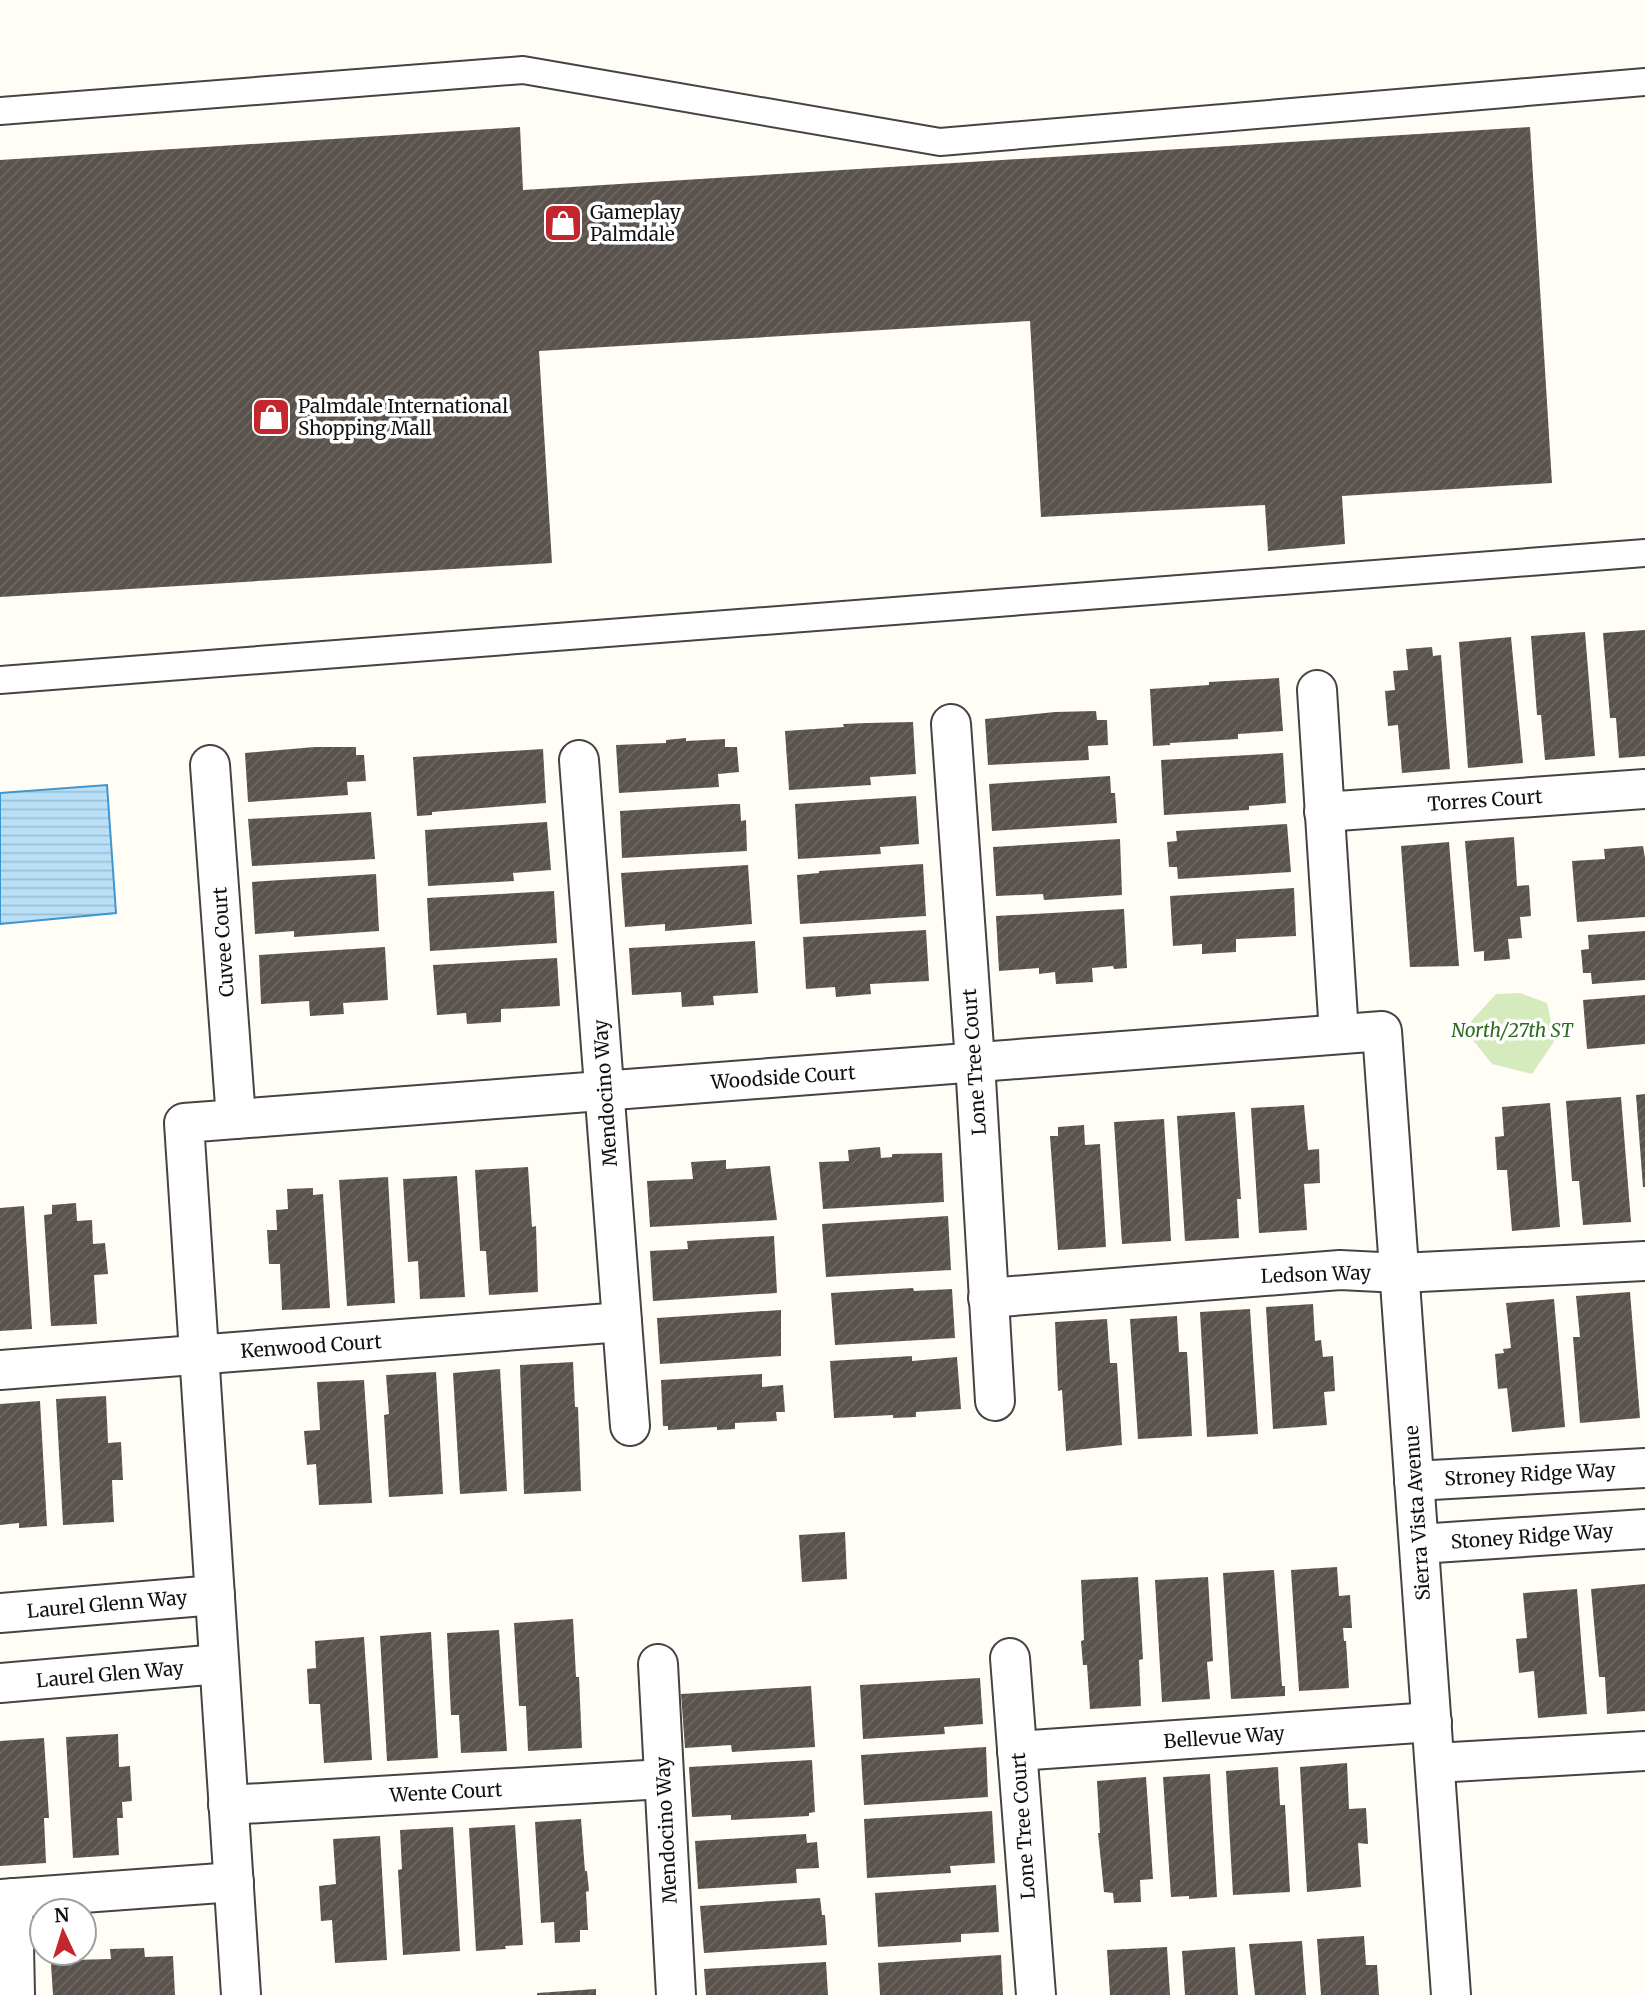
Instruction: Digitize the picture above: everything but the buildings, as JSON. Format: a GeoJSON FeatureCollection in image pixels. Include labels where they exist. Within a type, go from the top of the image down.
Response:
{"type":"FeatureCollection","features":[{"type":"Feature","properties":{"kind":"street"},"geometry":{"type":"LineString","coordinates":[[1317,690],[1339,1034]]}},
{"type":"Feature","properties":{"kind":"street","name":"Lone Tree Court"},"geometry":{"type":"LineString","coordinates":[[951,724],[995,1401]]}},
{"type":"Feature","properties":{"kind":"street","name":"Mendocino Way"},"geometry":{"type":"LineString","coordinates":[[579,760],[630,1426]]}},
{"type":"Feature","properties":{"kind":"street","name":"Cuvee Court"},"geometry":{"type":"LineString","coordinates":[[210,765],[236,1119]]}},
{"type":"Feature","properties":{"kind":"street","name":"Torres Court"},"geometry":{"type":"LineString","coordinates":[[1324,812],[1645,789]]}},
{"type":"Feature","properties":{"kind":"street","name":"Woodside Court"},"geometry":{"type":"LineString","coordinates":[[199,1354],[184,1123],[1382,1031]]}},
{"type":"Feature","properties":{"kind":"street","name":"Sierra Vista Avenue"},"geometry":{"type":"LineString","coordinates":[[1382,1031],[1451,1995]]}},
{"type":"Feature","properties":{"kind":"street","name":"Ledson Way"},"geometry":{"type":"LineString","coordinates":[[988,1298],[1340,1270],[1400,1273],[1645,1261]]}},
{"type":"Feature","properties":{"kind":"street","name":"Kenwood Court"},"geometry":{"type":"LineString","coordinates":[[0,1370],[622,1322]]}},
{"type":"Feature","properties":{"kind":"street"},"geometry":{"type":"LineString","coordinates":[[199,1354],[242,1995]]}},
{"type":"Feature","properties":{"kind":"street","name":"Stroney Ridge Way"},"geometry":{"type":"LineString","coordinates":[[1414,1481],[1645,1468]]}},
{"type":"Feature","properties":{"kind":"street","name":"Stoney Ridge Way"},"geometry":{"type":"LineString","coordinates":[[1419,1544],[1645,1529]]}},
{"type":"Feature","properties":{"kind":"street","name":"Laurel Glenn Way"},"geometry":{"type":"LineString","coordinates":[[0,1614],[215,1595]]}},
{"type":"Feature","properties":{"kind":"street","name":"Lone Tree Court"},"geometry":{"type":"LineString","coordinates":[[1010,1658],[1036,1995]]}},
{"type":"Feature","properties":{"kind":"street","name":"Laurel Glen Way"},"geometry":{"type":"LineString","coordinates":[[0,1683],[219,1664]]}},
{"type":"Feature","properties":{"kind":"street","name":"Mendocino Way"},"geometry":{"type":"LineString","coordinates":[[658,1664],[676,1995]]}},
{"type":"Feature","properties":{"kind":"street","name":"Bellevue Way"},"geometry":{"type":"LineString","coordinates":[[1017,1751],[1432,1722]]}},
{"type":"Feature","properties":{"kind":"street"},"geometry":{"type":"LineString","coordinates":[[1435,1763],[1645,1751]]}},
{"type":"Feature","properties":{"kind":"street","name":"Wente Court"},"geometry":{"type":"LineString","coordinates":[[228,1805],[663,1779]]}},
{"type":"Feature","properties":{"kind":"street"},"geometry":{"type":"LineString","coordinates":[[15,1995],[6,1899],[234,1882]]}},
{"type":"Feature","properties":{"kind":"lane"},"geometry":{"type":"LineString","coordinates":[[0,111],[523,70],[940,142],[1645,82]]}},
{"type":"Feature","properties":{"kind":"lane"},"geometry":{"type":"LineString","coordinates":[[0,680],[1645,554]]}},
{"type":"Feature","properties":{"kind":"green space","name":"North/27th ST"},"geometry":{"type":"Polygon","coordinates":[[[1520,993],[1547,1003],[1555,1040],[1532,1074],[1492,1064],[1464,1029],[1496,994],[1520,993]]]}},
{"type":"Feature","properties":{"kind":"water"},"geometry":{"type":"Polygon","coordinates":[[[107,785],[116,913],[0,924],[0,793],[107,785]]]}},
{"type":"Feature","properties":{"kind":"place","name":"Gameplay Palmdale"},"geometry":{"type":"Point","coordinates":[563,223]}},
{"type":"Feature","properties":{"kind":"place","name":"Palmdale International Shopping Mall"},"geometry":{"type":"Point","coordinates":[271,417]}}]}
